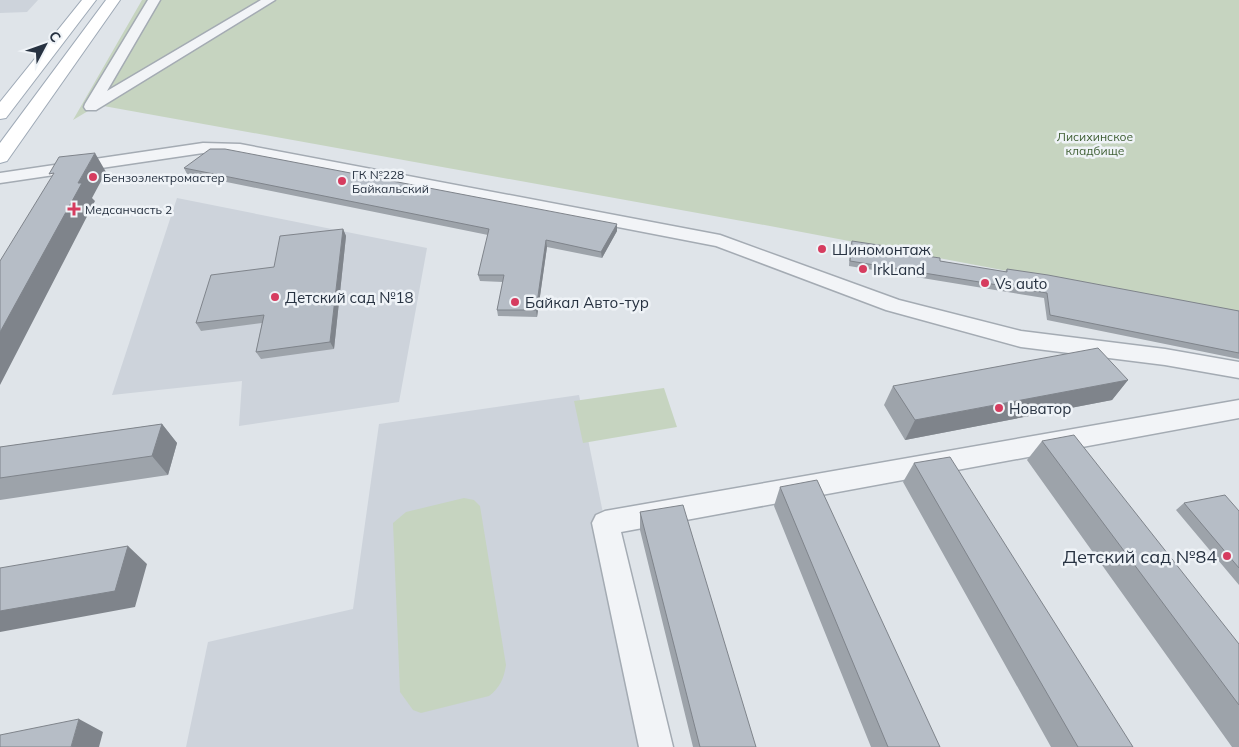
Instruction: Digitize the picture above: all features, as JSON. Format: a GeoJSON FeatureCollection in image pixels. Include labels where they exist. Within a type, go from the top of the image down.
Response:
{"type":"FeatureCollection","features":[{"type":"Feature","properties":{"kind":"main road"},"geometry":{"type":"LineString","coordinates":[[0,114],[89,0]]}},
{"type":"Feature","properties":{"kind":"main road"},"geometry":{"type":"LineString","coordinates":[[0,157],[114,0]]}},
{"type":"Feature","properties":{"kind":"street"},"geometry":{"type":"LineString","coordinates":[[154,0],[91,107],[269,0]]}},
{"type":"Feature","properties":{"kind":"street"},"geometry":{"type":"LineString","coordinates":[[0,178],[195,149],[240,149],[720,241],[893,305],[1021,339],[1165,356],[1239,370]]}},
{"type":"Feature","properties":{"kind":"street"},"geometry":{"type":"LineString","coordinates":[[656,747],[605,523],[1239,409]]}},
{"type":"Feature","properties":{"kind":"shaded area"},"geometry":{"type":"Polygon","coordinates":[[[0,0],[38,0],[27,12],[0,13],[0,0]]]}},
{"type":"Feature","properties":{"kind":"shaded area"},"geometry":{"type":"Polygon","coordinates":[[[177,198],[427,248],[399,402],[239,426],[242,381],[112,395],[177,198]]]}},
{"type":"Feature","properties":{"kind":"shaded area"},"geometry":{"type":"Polygon","coordinates":[[[579,395],[605,523],[656,747],[186,747],[208,642],[353,609],[379,424],[579,395]]]}},
{"type":"Feature","properties":{"kind":"green space","name":"Лисихинское кладбище"},"geometry":{"type":"Polygon","coordinates":[[[142,0],[1239,0],[1239,315],[770,226],[98,105],[73,120],[142,0]]]}},
{"type":"Feature","properties":{"kind":"green space"},"geometry":{"type":"Polygon","coordinates":[[[664,388],[677,427],[583,443],[574,401],[664,388]]]}},
{"type":"Feature","properties":{"kind":"green space"},"geometry":{"type":"Polygon","coordinates":[[[464,498],[474,500],[480,506],[506,665],[505,670],[499,686],[489,696],[421,713],[413,710],[400,692],[393,523],[406,512],[464,498]]]}},
{"type":"Feature","properties":{"kind":"building"},"geometry":{"type":"Polygon","coordinates":[[[210,149],[225,149],[617,224],[601,252],[546,240],[536,310],[497,310],[504,275],[478,275],[489,229],[184,168],[210,149]]]}},
{"type":"Feature","properties":{"kind":"building"},"geometry":{"type":"Polygon","coordinates":[[[95,153],[78,183],[82,183],[0,332],[0,261],[54,173],[49,174],[59,157],[95,153]]]}},
{"type":"Feature","properties":{"kind":"building","name":"Детский сад №18"},"geometry":{"type":"Polygon","coordinates":[[[343,229],[330,342],[256,352],[264,315],[196,323],[211,275],[274,267],[280,236],[343,229]]]}},
{"type":"Feature","properties":{"kind":"building"},"geometry":{"type":"Polygon","coordinates":[[[852,241],[885,246],[885,250],[940,258],[940,261],[1007,272],[1007,269],[1048,275],[1239,311],[1239,353],[1050,315],[1047,293],[850,261],[852,241]]]}},
{"type":"Feature","properties":{"kind":"building"},"geometry":{"type":"Polygon","coordinates":[[[1098,348],[1128,380],[915,420],[893,386],[1098,348]]]}},
{"type":"Feature","properties":{"kind":"building"},"geometry":{"type":"Polygon","coordinates":[[[162,424],[152,456],[0,478],[0,447],[162,424]]]}},
{"type":"Feature","properties":{"kind":"building"},"geometry":{"type":"Polygon","coordinates":[[[1074,435],[1239,644],[1239,705],[1042,441],[1074,435]]]}},
{"type":"Feature","properties":{"kind":"building"},"geometry":{"type":"Polygon","coordinates":[[[950,457],[1133,747],[1078,747],[914,463],[950,457]]]}},
{"type":"Feature","properties":{"kind":"building"},"geometry":{"type":"Polygon","coordinates":[[[817,480],[940,747],[888,747],[780,487],[817,480]]]}},
{"type":"Feature","properties":{"kind":"building","name":"Детский сад №84"},"geometry":{"type":"Polygon","coordinates":[[[1225,495],[1239,511],[1239,568],[1184,503],[1225,495]]]}},
{"type":"Feature","properties":{"kind":"building"},"geometry":{"type":"Polygon","coordinates":[[[683,505],[756,747],[700,747],[640,512],[683,505]]]}},
{"type":"Feature","properties":{"kind":"building"},"geometry":{"type":"Polygon","coordinates":[[[128,546],[115,591],[0,611],[0,568],[128,546]]]}},
{"type":"Feature","properties":{"kind":"building"},"geometry":{"type":"Polygon","coordinates":[[[79,719],[71,747],[0,747],[0,735],[79,719]]]}},
{"type":"Feature","properties":{"kind":"place","name":"Бензоэлектромастер"},"geometry":{"type":"Point","coordinates":[93,177]}},
{"type":"Feature","properties":{"kind":"place","name":"ГК №228 Байкальский"},"geometry":{"type":"Point","coordinates":[342,181]}},
{"type":"Feature","properties":{"kind":"place","name":"Медсанчасть 2"},"geometry":{"type":"Point","coordinates":[74,209]}},
{"type":"Feature","properties":{"kind":"place","name":"Шиномонтаж"},"geometry":{"type":"Point","coordinates":[822,249]}},
{"type":"Feature","properties":{"kind":"place","name":"IrkLand"},"geometry":{"type":"Point","coordinates":[863,269]}},
{"type":"Feature","properties":{"kind":"place","name":"Vs auto"},"geometry":{"type":"Point","coordinates":[985,283]}},
{"type":"Feature","properties":{"kind":"place","name":"Детский сад №18"},"geometry":{"type":"Point","coordinates":[275,297]}},
{"type":"Feature","properties":{"kind":"place","name":"Байкал Авто-тур"},"geometry":{"type":"Point","coordinates":[515,302]}},
{"type":"Feature","properties":{"kind":"place","name":"Новатор"},"geometry":{"type":"Point","coordinates":[999,408]}},
{"type":"Feature","properties":{"kind":"place","name":"Детский сад №84"},"geometry":{"type":"Point","coordinates":[1227,556]}}]}
